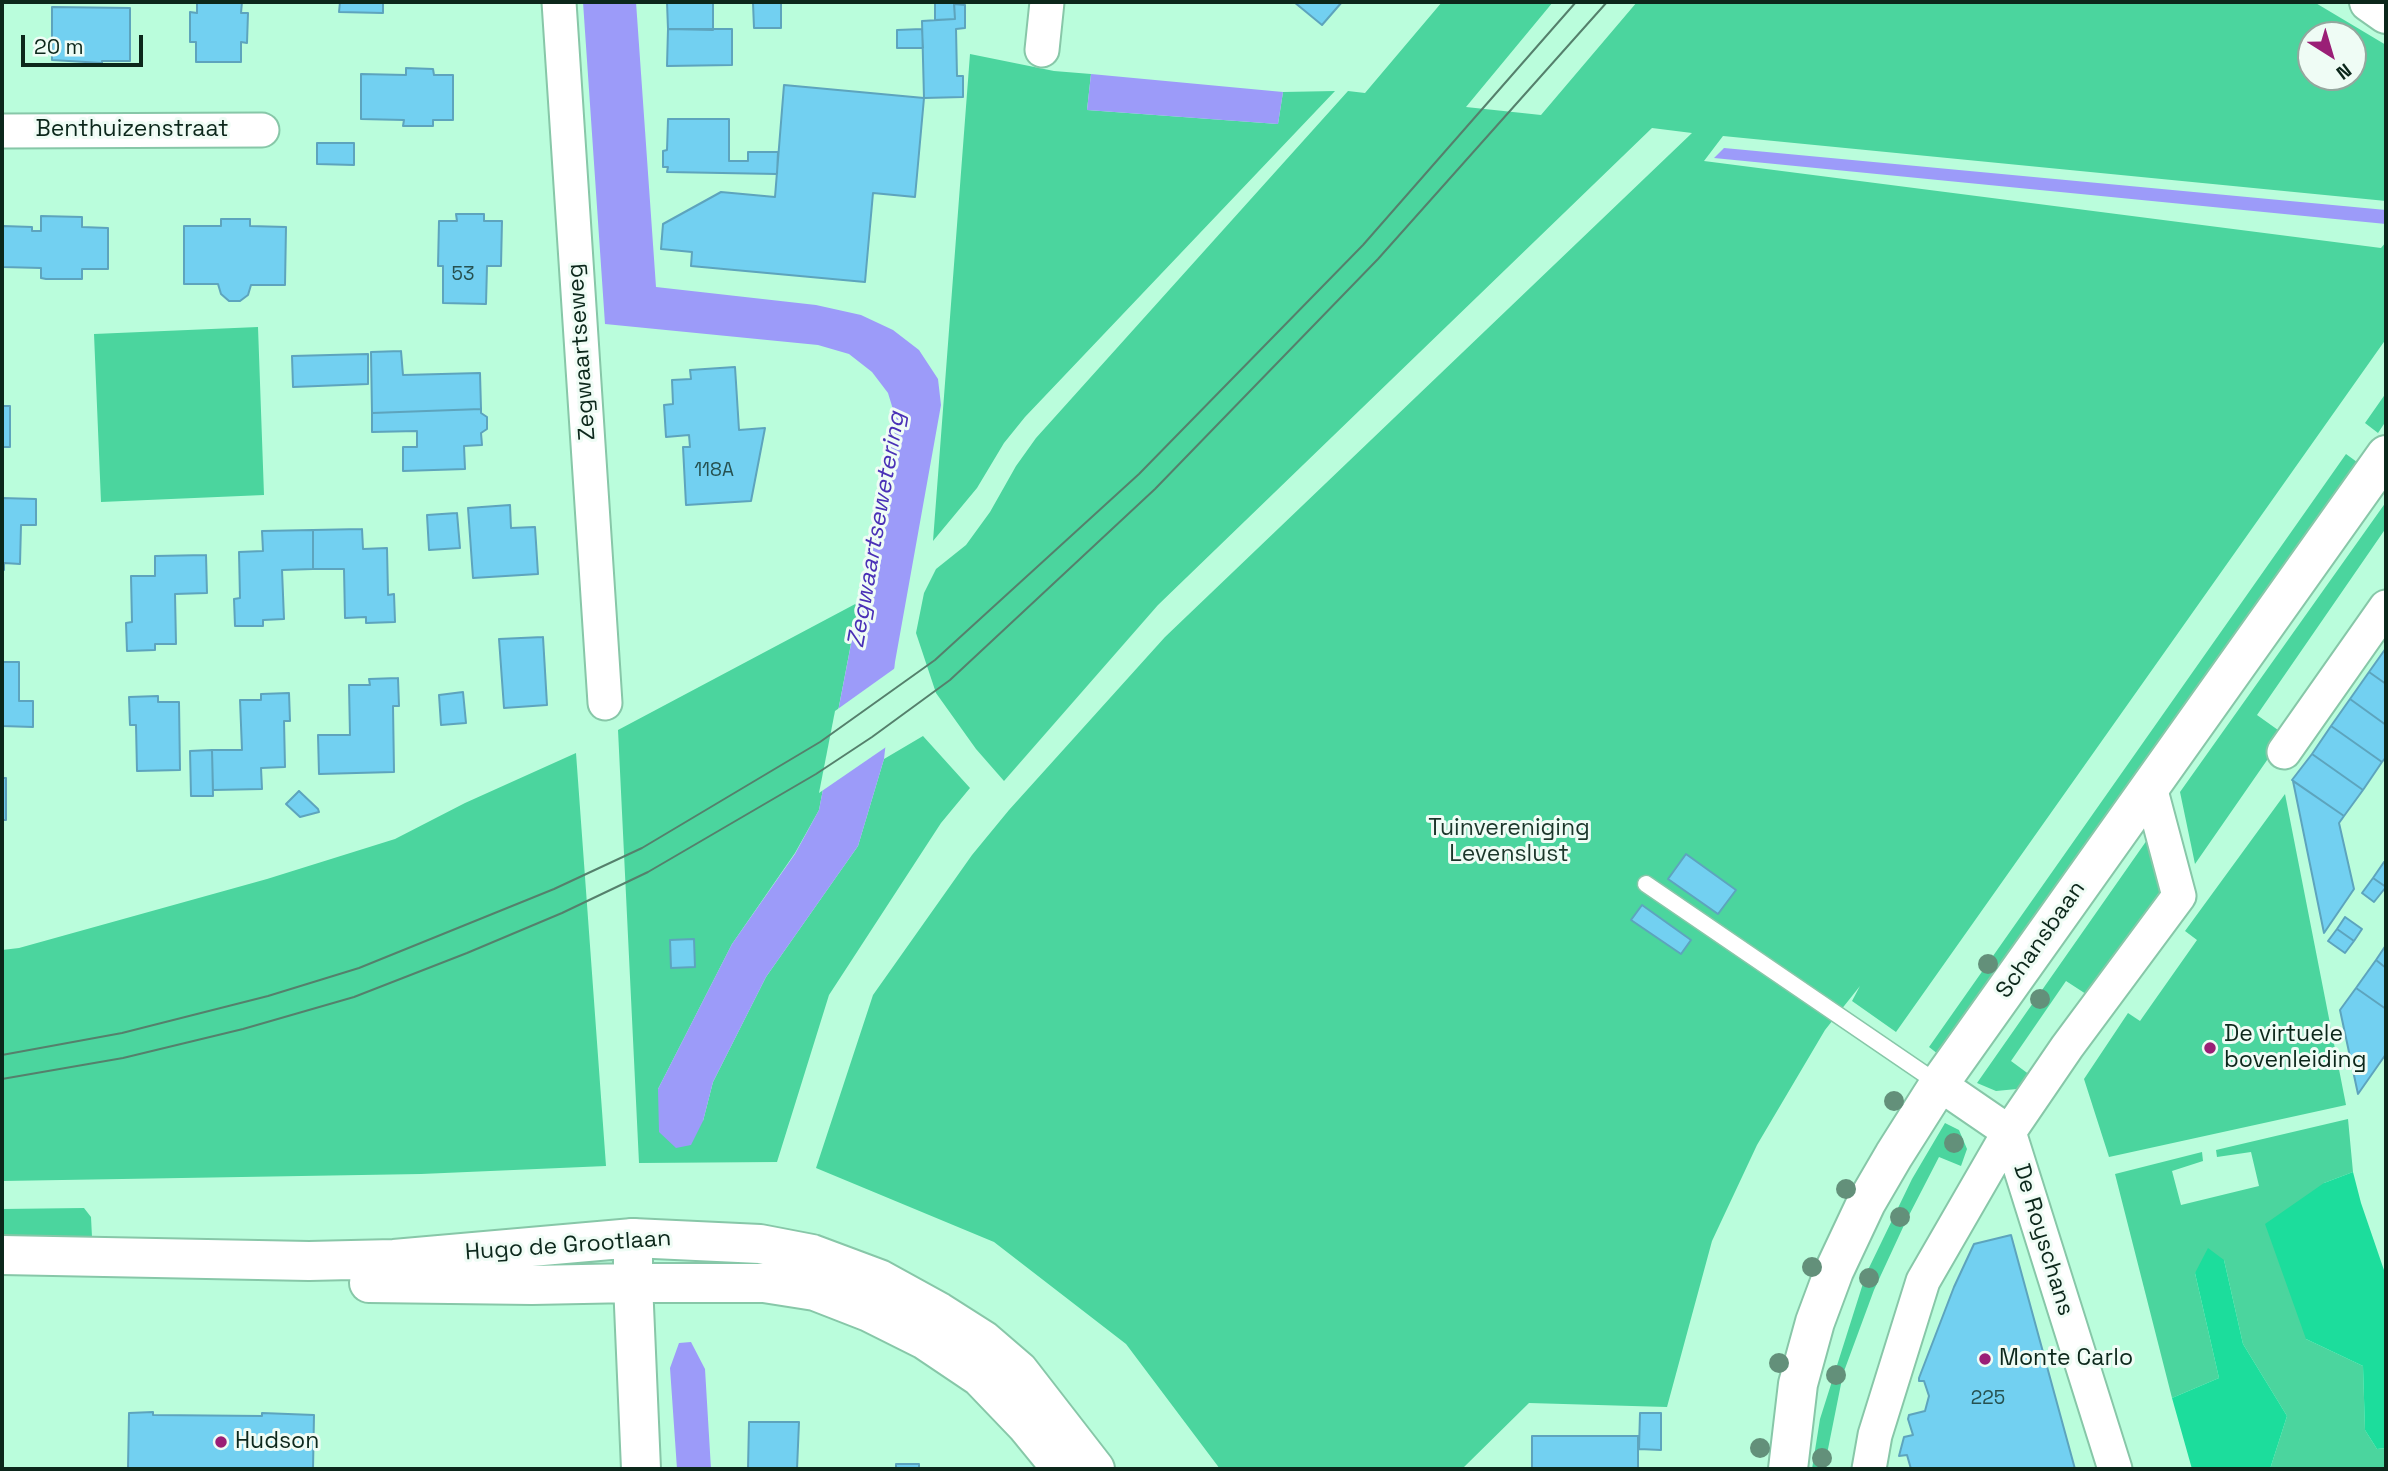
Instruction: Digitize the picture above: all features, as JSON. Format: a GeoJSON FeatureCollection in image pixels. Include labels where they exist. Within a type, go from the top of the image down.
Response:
{"type":"FeatureCollection","features":[{"type":"Feature","properties":{"kind":"street","name":"Zegwaartseweg"},"geometry":{"type":"LineString","coordinates":[[559,2],[605,703]]}},
{"type":"Feature","properties":{"kind":"street"},"geometry":{"type":"LineString","coordinates":[[1042,50],[1047,2]]}},
{"type":"Feature","properties":{"kind":"street"},"geometry":{"type":"LineString","coordinates":[[2369,2],[2386,14]]}},
{"type":"Feature","properties":{"kind":"street","name":"Benthuizenstraat"},"geometry":{"type":"LineString","coordinates":[[2,131],[262,130]]}},
{"type":"Feature","properties":{"kind":"street","name":"Schansbaan"},"geometry":{"type":"LineString","coordinates":[[1788,1469],[1798,1384],[1815,1322],[1834,1270],[1866,1203],[1939,1084],[2386,455]]}},
{"type":"Feature","properties":{"kind":"street"},"geometry":{"type":"LineString","coordinates":[[2284,752],[2386,607]]}},
{"type":"Feature","properties":{"kind":"street"},"geometry":{"type":"LineString","coordinates":[[1868,1469],[1875,1435],[1923,1281],[2009,1132],[2067,1047],[2179,896],[2150,788]]}},
{"type":"Feature","properties":{"kind":"street"},"geometry":{"type":"LineString","coordinates":[[1939,1084],[2009,1132]]}},
{"type":"Feature","properties":{"kind":"street","name":"De Royschans"},"geometry":{"type":"LineString","coordinates":[[2009,1132],[2115,1469]]}},
{"type":"Feature","properties":{"kind":"street"},"geometry":{"type":"LineString","coordinates":[[633,1238],[641,1469]]}},
{"type":"Feature","properties":{"kind":"street","name":"Hugo de Grootlaan"},"geometry":{"type":"LineString","coordinates":[[2,1255],[382,1260],[556,1247],[633,1238],[760,1244],[812,1254],[879,1279],[983,1340],[1019,1371],[1095,1469]]}},
{"type":"Feature","properties":{"kind":"street","name":"Hugo de Grootlaan"},"geometry":{"type":"LineString","coordinates":[[2,1280],[519,1285],[764,1283],[815,1292],[869,1312],[925,1340],[980,1377],[1026,1425],[1062,1469]]}},
{"type":"Feature","properties":{"kind":"lane"},"geometry":{"type":"LineString","coordinates":[[1646,884],[1939,1084]]}},
{"type":"Feature","properties":{"kind":"green space","name":"Tuinvereniging Levenslust"},"geometry":{"type":"Polygon","coordinates":[[[1442,2],[1553,2],[1466,107],[1541,115],[1637,2],[2314,2],[2346,21],[2297,21],[2297,91],[2367,91],[2367,34],[2386,45],[2386,201],[1723,136],[1704,161],[2381,248],[2386,242],[2386,339],[1896,1032],[1852,1001],[1860,986],[1825,1030],[1757,1145],[1712,1241],[1667,1407],[1529,1403],[1462,1469],[1220,1469],[1126,1344],[994,1242],[816,1168],[873,995],[972,855],[1009,810],[1165,637],[1692,133],[1652,128],[1158,605],[1004,781],[976,749],[936,693],[916,633],[924,593],[936,569],[966,545],[990,512],[1016,466],[1036,438],[1348,91],[1365,93],[1442,2]]]}},
{"type":"Feature","properties":{"kind":"green space"},"geometry":{"type":"Polygon","coordinates":[[[970,54],[1054,71],[1091,74],[1087,110],[1278,124],[1283,92],[1335,91],[1025,417],[1004,443],[977,488],[933,541],[970,54]]]}},
{"type":"Feature","properties":{"kind":"green space"},"geometry":{"type":"Polygon","coordinates":[[[258,327],[264,495],[101,502],[94,334],[258,327]]]}},
{"type":"Feature","properties":{"kind":"green space"},"geometry":{"type":"Polygon","coordinates":[[[2386,393],[2386,421],[2378,433],[2365,423],[2386,393]]]}},
{"type":"Feature","properties":{"kind":"green space"},"geometry":{"type":"Polygon","coordinates":[[[2346,454],[2357,462],[1938,1054],[1929,1047],[2346,454]]]}},
{"type":"Feature","properties":{"kind":"green space"},"geometry":{"type":"Polygon","coordinates":[[[2386,502],[2386,528],[2257,715],[2278,730],[2281,740],[2195,864],[2180,792],[2386,502]]]}},
{"type":"Feature","properties":{"kind":"green space"},"geometry":{"type":"Polygon","coordinates":[[[859,602],[819,810],[795,853],[732,944],[658,1089],[703,1121],[713,1082],[766,977],[858,846],[884,759],[923,736],[970,788],[941,823],[829,995],[777,1162],[639,1163],[618,730],[859,602]]]}},
{"type":"Feature","properties":{"kind":"green space"},"geometry":{"type":"Polygon","coordinates":[[[576,753],[606,1166],[421,1174],[2,1181],[2,950],[19,948],[267,879],[395,839],[465,803],[576,753]]]}},
{"type":"Feature","properties":{"kind":"green space"},"geometry":{"type":"Polygon","coordinates":[[[2285,794],[2346,1105],[2109,1157],[2084,1079],[2128,1013],[2140,1021],[2197,940],[2185,931],[2285,794]]]}},
{"type":"Feature","properties":{"kind":"green space"},"geometry":{"type":"Polygon","coordinates":[[[2154,830],[2164,886],[2086,994],[2066,981],[2011,1061],[2030,1075],[2017,1089],[1996,1091],[1977,1083],[2154,830]]]}},
{"type":"Feature","properties":{"kind":"green space"},"geometry":{"type":"Polygon","coordinates":[[[2348,1119],[2353,1172],[2324,1183],[2306,1339],[2363,1366],[2365,1430],[2377,1449],[2386,1448],[2386,1469],[2270,1469],[2287,1416],[2243,1344],[2224,1260],[2195,1273],[2219,1378],[2172,1398],[2115,1174],[2202,1152],[2203,1161],[2172,1171],[2181,1205],[2259,1186],[2251,1152],[2217,1157],[2216,1150],[2348,1119]]]}},
{"type":"Feature","properties":{"kind":"green space"},"geometry":{"type":"Polygon","coordinates":[[[1945,1123],[1959,1130],[1967,1149],[1961,1166],[1939,1157],[1905,1223],[1874,1290],[1843,1374],[1824,1469],[1812,1469],[1820,1419],[1866,1274],[1912,1179],[1945,1123]]]}},
{"type":"Feature","properties":{"kind":"green space"},"geometry":{"type":"Polygon","coordinates":[[[2353,1172],[2386,1276],[2386,1448],[2377,1449],[2365,1430],[2363,1366],[2306,1339],[2265,1224],[2324,1183],[2353,1172]]]}},
{"type":"Feature","properties":{"kind":"green space"},"geometry":{"type":"Polygon","coordinates":[[[84,1208],[91,1217],[92,1237],[2,1235],[2,1209],[84,1208]]]}},
{"type":"Feature","properties":{"kind":"green space"},"geometry":{"type":"Polygon","coordinates":[[[2208,1248],[2224,1260],[2243,1344],[2287,1416],[2270,1469],[2192,1469],[2172,1398],[2219,1378],[2195,1273],[2208,1248]]]}},
{"type":"Feature","properties":{"kind":"water","name":"Zegwaartsewetering"},"geometry":{"type":"Polygon","coordinates":[[[583,2],[636,2],[656,287],[816,305],[861,315],[893,330],[919,350],[938,379],[941,405],[895,662],[884,759],[858,846],[766,977],[713,1082],[703,1121],[691,1145],[676,1148],[659,1132],[658,1089],[732,944],[795,854],[819,810],[895,416],[888,393],[872,372],[849,354],[818,345],[605,324],[583,2]]]}},
{"type":"Feature","properties":{"kind":"water"},"geometry":{"type":"Polygon","coordinates":[[[1091,74],[1283,92],[1278,124],[1087,110],[1091,74]]]}},
{"type":"Feature","properties":{"kind":"water"},"geometry":{"type":"Polygon","coordinates":[[[1724,148],[2386,210],[2386,224],[1714,158],[1724,148]]]}},
{"type":"Feature","properties":{"kind":"water"},"geometry":{"type":"Polygon","coordinates":[[[691,1342],[705,1369],[711,1469],[677,1469],[670,1368],[679,1343],[691,1342]]]}},
{"type":"Feature","properties":{"kind":"pier"},"geometry":{"type":"Polygon","coordinates":[[[898,666],[889,745],[819,793],[835,711],[898,666]]]}},
{"type":"Feature","properties":{"kind":"building"},"geometry":{"type":"Polygon","coordinates":[[[197,2],[242,2],[241,13],[248,13],[247,43],[241,42],[241,62],[196,62],[196,42],[190,42],[190,12],[197,13],[197,2]]]}},
{"type":"Feature","properties":{"kind":"building"},"geometry":{"type":"Polygon","coordinates":[[[340,2],[383,2],[383,13],[339,12],[340,2]]]}},
{"type":"Feature","properties":{"kind":"building"},"geometry":{"type":"Polygon","coordinates":[[[667,2],[713,2],[713,30],[668,29],[667,2]]]}},
{"type":"Feature","properties":{"kind":"building"},"geometry":{"type":"Polygon","coordinates":[[[935,2],[954,2],[955,19],[935,20],[935,2]]]}},
{"type":"Feature","properties":{"kind":"building"},"geometry":{"type":"Polygon","coordinates":[[[1294,2],[1342,2],[1322,25],[1294,2]]]}},
{"type":"Feature","properties":{"kind":"building"},"geometry":{"type":"Polygon","coordinates":[[[753,3],[781,3],[781,28],[754,28],[753,3]]]}},
{"type":"Feature","properties":{"kind":"building"},"geometry":{"type":"Polygon","coordinates":[[[954,4],[965,5],[965,28],[956,29],[957,76],[963,76],[963,97],[924,98],[922,21],[955,19],[954,4]]]}},
{"type":"Feature","properties":{"kind":"building"},"geometry":{"type":"Polygon","coordinates":[[[52,7],[130,8],[130,61],[102,63],[52,60],[52,7]]]}},
{"type":"Feature","properties":{"kind":"building"},"geometry":{"type":"Polygon","coordinates":[[[668,29],[732,29],[732,65],[667,66],[668,29]]]}},
{"type":"Feature","properties":{"kind":"building"},"geometry":{"type":"Polygon","coordinates":[[[922,29],[923,48],[897,48],[897,30],[922,29]]]}},
{"type":"Feature","properties":{"kind":"building"},"geometry":{"type":"Polygon","coordinates":[[[406,68],[433,69],[434,75],[453,75],[453,120],[433,120],[433,126],[403,126],[404,120],[361,119],[361,74],[406,75],[406,68]]]}},
{"type":"Feature","properties":{"kind":"building"},"geometry":{"type":"Polygon","coordinates":[[[784,85],[924,98],[915,197],[873,193],[865,282],[691,266],[692,252],[661,249],[663,224],[721,192],[775,197],[784,85]]]}},
{"type":"Feature","properties":{"kind":"building"},"geometry":{"type":"Polygon","coordinates":[[[668,119],[729,119],[729,161],[748,161],[748,152],[778,152],[777,174],[667,172],[668,167],[663,167],[663,151],[667,150],[668,119]]]}},
{"type":"Feature","properties":{"kind":"building"},"geometry":{"type":"Polygon","coordinates":[[[317,143],[354,143],[354,165],[317,164],[317,143]]]}},
{"type":"Feature","properties":{"kind":"building"},"geometry":{"type":"Polygon","coordinates":[[[456,214],[484,214],[484,221],[502,221],[501,266],[487,266],[486,304],[443,303],[443,266],[438,266],[439,221],[457,221],[456,214]]]}},
{"type":"Feature","properties":{"kind":"building"},"geometry":{"type":"Polygon","coordinates":[[[41,216],[82,217],[82,227],[108,228],[108,269],[82,269],[82,279],[46,279],[41,278],[41,268],[3,267],[3,226],[32,227],[32,231],[41,231],[41,216]]]}},
{"type":"Feature","properties":{"kind":"building"},"geometry":{"type":"Polygon","coordinates":[[[221,219],[250,219],[250,226],[286,227],[285,285],[251,285],[248,295],[240,301],[229,301],[221,294],[218,284],[184,284],[184,226],[221,226],[221,219]]]}},
{"type":"Feature","properties":{"kind":"building"},"geometry":{"type":"Polygon","coordinates":[[[401,351],[403,375],[480,373],[481,409],[372,413],[371,352],[401,351]]]}},
{"type":"Feature","properties":{"kind":"building"},"geometry":{"type":"Polygon","coordinates":[[[368,354],[368,384],[293,387],[292,356],[368,354]]]}},
{"type":"Feature","properties":{"kind":"building"},"geometry":{"type":"Polygon","coordinates":[[[735,367],[739,430],[765,428],[751,501],[686,505],[683,447],[690,447],[689,435],[666,437],[664,405],[673,404],[672,380],[691,379],[690,370],[735,367]]]}},
{"type":"Feature","properties":{"kind":"building"},"geometry":{"type":"Polygon","coordinates":[[[2,406],[10,406],[10,447],[2,447],[2,406]]]}},
{"type":"Feature","properties":{"kind":"building"},"geometry":{"type":"Polygon","coordinates":[[[481,409],[481,413],[487,417],[487,429],[481,433],[482,445],[464,446],[465,469],[403,471],[403,447],[417,447],[417,431],[372,432],[372,413],[481,409]]]}},
{"type":"Feature","properties":{"kind":"building"},"geometry":{"type":"Polygon","coordinates":[[[2,498],[36,499],[36,525],[21,525],[20,564],[4,563],[4,570],[2,570],[2,498]]]}},
{"type":"Feature","properties":{"kind":"building"},"geometry":{"type":"Polygon","coordinates":[[[510,505],[511,528],[535,527],[538,574],[473,578],[468,508],[510,505]]]}},
{"type":"Feature","properties":{"kind":"building"},"geometry":{"type":"Polygon","coordinates":[[[457,513],[460,548],[429,550],[427,515],[457,513]]]}},
{"type":"Feature","properties":{"kind":"building"},"geometry":{"type":"Polygon","coordinates":[[[362,529],[363,549],[387,548],[388,595],[394,594],[395,622],[366,623],[366,617],[345,618],[344,569],[313,569],[313,530],[362,529]]]}},
{"type":"Feature","properties":{"kind":"building"},"geometry":{"type":"Polygon","coordinates":[[[313,530],[313,569],[282,570],[284,619],[263,620],[263,626],[235,626],[234,599],[240,598],[239,552],[263,551],[262,531],[313,530]]]}},
{"type":"Feature","properties":{"kind":"building"},"geometry":{"type":"Polygon","coordinates":[[[206,555],[207,593],[175,594],[176,644],[155,644],[155,650],[127,651],[126,623],[132,622],[131,576],[155,576],[155,556],[206,555]]]}},
{"type":"Feature","properties":{"kind":"building"},"geometry":{"type":"Polygon","coordinates":[[[543,637],[547,705],[504,708],[499,639],[543,637]]]}},
{"type":"Feature","properties":{"kind":"building"},"geometry":{"type":"Polygon","coordinates":[[[2386,648],[2386,684],[2369,672],[2386,648]]]}},
{"type":"Feature","properties":{"kind":"building"},"geometry":{"type":"Polygon","coordinates":[[[2,655],[3,662],[19,662],[19,701],[33,701],[33,727],[2,726],[2,655]]]}},
{"type":"Feature","properties":{"kind":"building"},"geometry":{"type":"Polygon","coordinates":[[[2369,672],[2386,684],[2386,725],[2350,699],[2369,672]]]}},
{"type":"Feature","properties":{"kind":"building"},"geometry":{"type":"Polygon","coordinates":[[[398,678],[399,706],[393,706],[394,772],[319,774],[318,735],[350,735],[349,685],[370,685],[369,679],[398,678]]]}},
{"type":"Feature","properties":{"kind":"building"},"geometry":{"type":"Polygon","coordinates":[[[463,692],[466,723],[441,725],[439,695],[463,692]]]}},
{"type":"Feature","properties":{"kind":"building"},"geometry":{"type":"Polygon","coordinates":[[[289,693],[290,721],[284,721],[285,767],[261,768],[262,789],[213,790],[212,750],[242,750],[240,700],[261,700],[261,694],[289,693]]]}},
{"type":"Feature","properties":{"kind":"building"},"geometry":{"type":"Polygon","coordinates":[[[158,696],[158,702],[179,702],[180,770],[137,771],[136,725],[130,725],[129,697],[158,696]]]}},
{"type":"Feature","properties":{"kind":"building"},"geometry":{"type":"Polygon","coordinates":[[[2350,699],[2386,725],[2386,757],[2382,762],[2331,726],[2350,699]]]}},
{"type":"Feature","properties":{"kind":"building"},"geometry":{"type":"Polygon","coordinates":[[[2331,726],[2382,762],[2363,790],[2312,754],[2331,726]]]}},
{"type":"Feature","properties":{"kind":"building"},"geometry":{"type":"Polygon","coordinates":[[[212,750],[213,796],[191,796],[190,751],[212,750]]]}},
{"type":"Feature","properties":{"kind":"building"},"geometry":{"type":"Polygon","coordinates":[[[2312,754],[2363,790],[2344,816],[2292,780],[2312,754]]]}},
{"type":"Feature","properties":{"kind":"building"},"geometry":{"type":"Polygon","coordinates":[[[2,778],[6,778],[6,820],[2,820],[2,778]]]}},
{"type":"Feature","properties":{"kind":"building"},"geometry":{"type":"Polygon","coordinates":[[[2293,781],[2344,816],[2339,823],[2354,889],[2324,933],[2293,781]]]}},
{"type":"Feature","properties":{"kind":"building"},"geometry":{"type":"Polygon","coordinates":[[[299,791],[319,812],[300,817],[286,804],[299,791]]]}},
{"type":"Feature","properties":{"kind":"building"},"geometry":{"type":"Polygon","coordinates":[[[1686,854],[1736,890],[1718,914],[1668,879],[1686,854]]]}},
{"type":"Feature","properties":{"kind":"building"},"geometry":{"type":"Polygon","coordinates":[[[2384,862],[2386,864],[2386,887],[2373,878],[2384,862]]]}},
{"type":"Feature","properties":{"kind":"building"},"geometry":{"type":"Polygon","coordinates":[[[2373,878],[2386,887],[2374,902],[2362,893],[2373,878]]]}},
{"type":"Feature","properties":{"kind":"building"},"geometry":{"type":"Polygon","coordinates":[[[1642,905],[1691,940],[1681,954],[1631,920],[1642,905]]]}},
{"type":"Feature","properties":{"kind":"building"},"geometry":{"type":"Polygon","coordinates":[[[2345,917],[2362,929],[2354,941],[2337,929],[2345,917]]]}},
{"type":"Feature","properties":{"kind":"building"},"geometry":{"type":"Polygon","coordinates":[[[2337,929],[2354,941],[2345,953],[2328,941],[2337,929]]]}},
{"type":"Feature","properties":{"kind":"building"},"geometry":{"type":"Polygon","coordinates":[[[694,939],[695,967],[671,968],[670,940],[694,939]]]}},
{"type":"Feature","properties":{"kind":"building"},"geometry":{"type":"Polygon","coordinates":[[[2386,945],[2386,968],[2376,960],[2386,945]]]}},
{"type":"Feature","properties":{"kind":"building"},"geometry":{"type":"Polygon","coordinates":[[[2376,960],[2386,968],[2386,1009],[2356,988],[2376,960]]]}},
{"type":"Feature","properties":{"kind":"building"},"geometry":{"type":"Polygon","coordinates":[[[2356,988],[2386,1009],[2386,1054],[2358,1094],[2340,1010],[2356,988]]]}},
{"type":"Feature","properties":{"kind":"building","name":"Monte Carlo"},"geometry":{"type":"Polygon","coordinates":[[[2011,1235],[2075,1469],[1911,1469],[1907,1455],[1899,1456],[1904,1437],[1913,1435],[1909,1415],[1925,1411],[1929,1396],[1924,1381],[1919,1381],[1919,1378],[1954,1287],[1974,1244],[2011,1235]]]}},
{"type":"Feature","properties":{"kind":"building","name":"Hudson"},"geometry":{"type":"Polygon","coordinates":[[[153,1412],[153,1415],[314,1415],[313,1469],[128,1469],[129,1413],[153,1412]]]}},
{"type":"Feature","properties":{"kind":"building"},"geometry":{"type":"Polygon","coordinates":[[[1640,1413],[1661,1413],[1661,1450],[1639,1449],[1640,1413]]]}},
{"type":"Feature","properties":{"kind":"building"},"geometry":{"type":"Polygon","coordinates":[[[749,1422],[799,1422],[797,1469],[748,1469],[749,1422]]]}},
{"type":"Feature","properties":{"kind":"building"},"geometry":{"type":"Polygon","coordinates":[[[1532,1436],[1638,1436],[1638,1469],[1532,1469],[1532,1436]]]}},
{"type":"Feature","properties":{"kind":"building"},"geometry":{"type":"Polygon","coordinates":[[[896,1464],[919,1464],[919,1469],[896,1469],[896,1464]]]}},
{"type":"Feature","properties":{"kind":"tram line"},"geometry":{"type":"LineString","coordinates":[[2,1055],[122,1033],[268,996],[359,968],[554,889],[642,848],[820,742],[935,660],[1139,474],[1363,245],[1576,2]]}},
{"type":"Feature","properties":{"kind":"tram line"},"geometry":{"type":"LineString","coordinates":[[2,1079],[123,1058],[243,1029],[354,997],[467,953],[562,913],[648,872],[816,774],[872,737],[950,680],[1155,489],[1378,259],[1607,2]]}},
{"type":"Feature","properties":{"kind":"place","name":"De virtuele bovenleiding"},"geometry":{"type":"Point","coordinates":[2210,1048]}},
{"type":"Feature","properties":{"kind":"place","name":"Monte Carlo"},"geometry":{"type":"Point","coordinates":[1985,1359]}},
{"type":"Feature","properties":{"kind":"place","name":"Hudson"},"geometry":{"type":"Point","coordinates":[221,1442]}}]}
